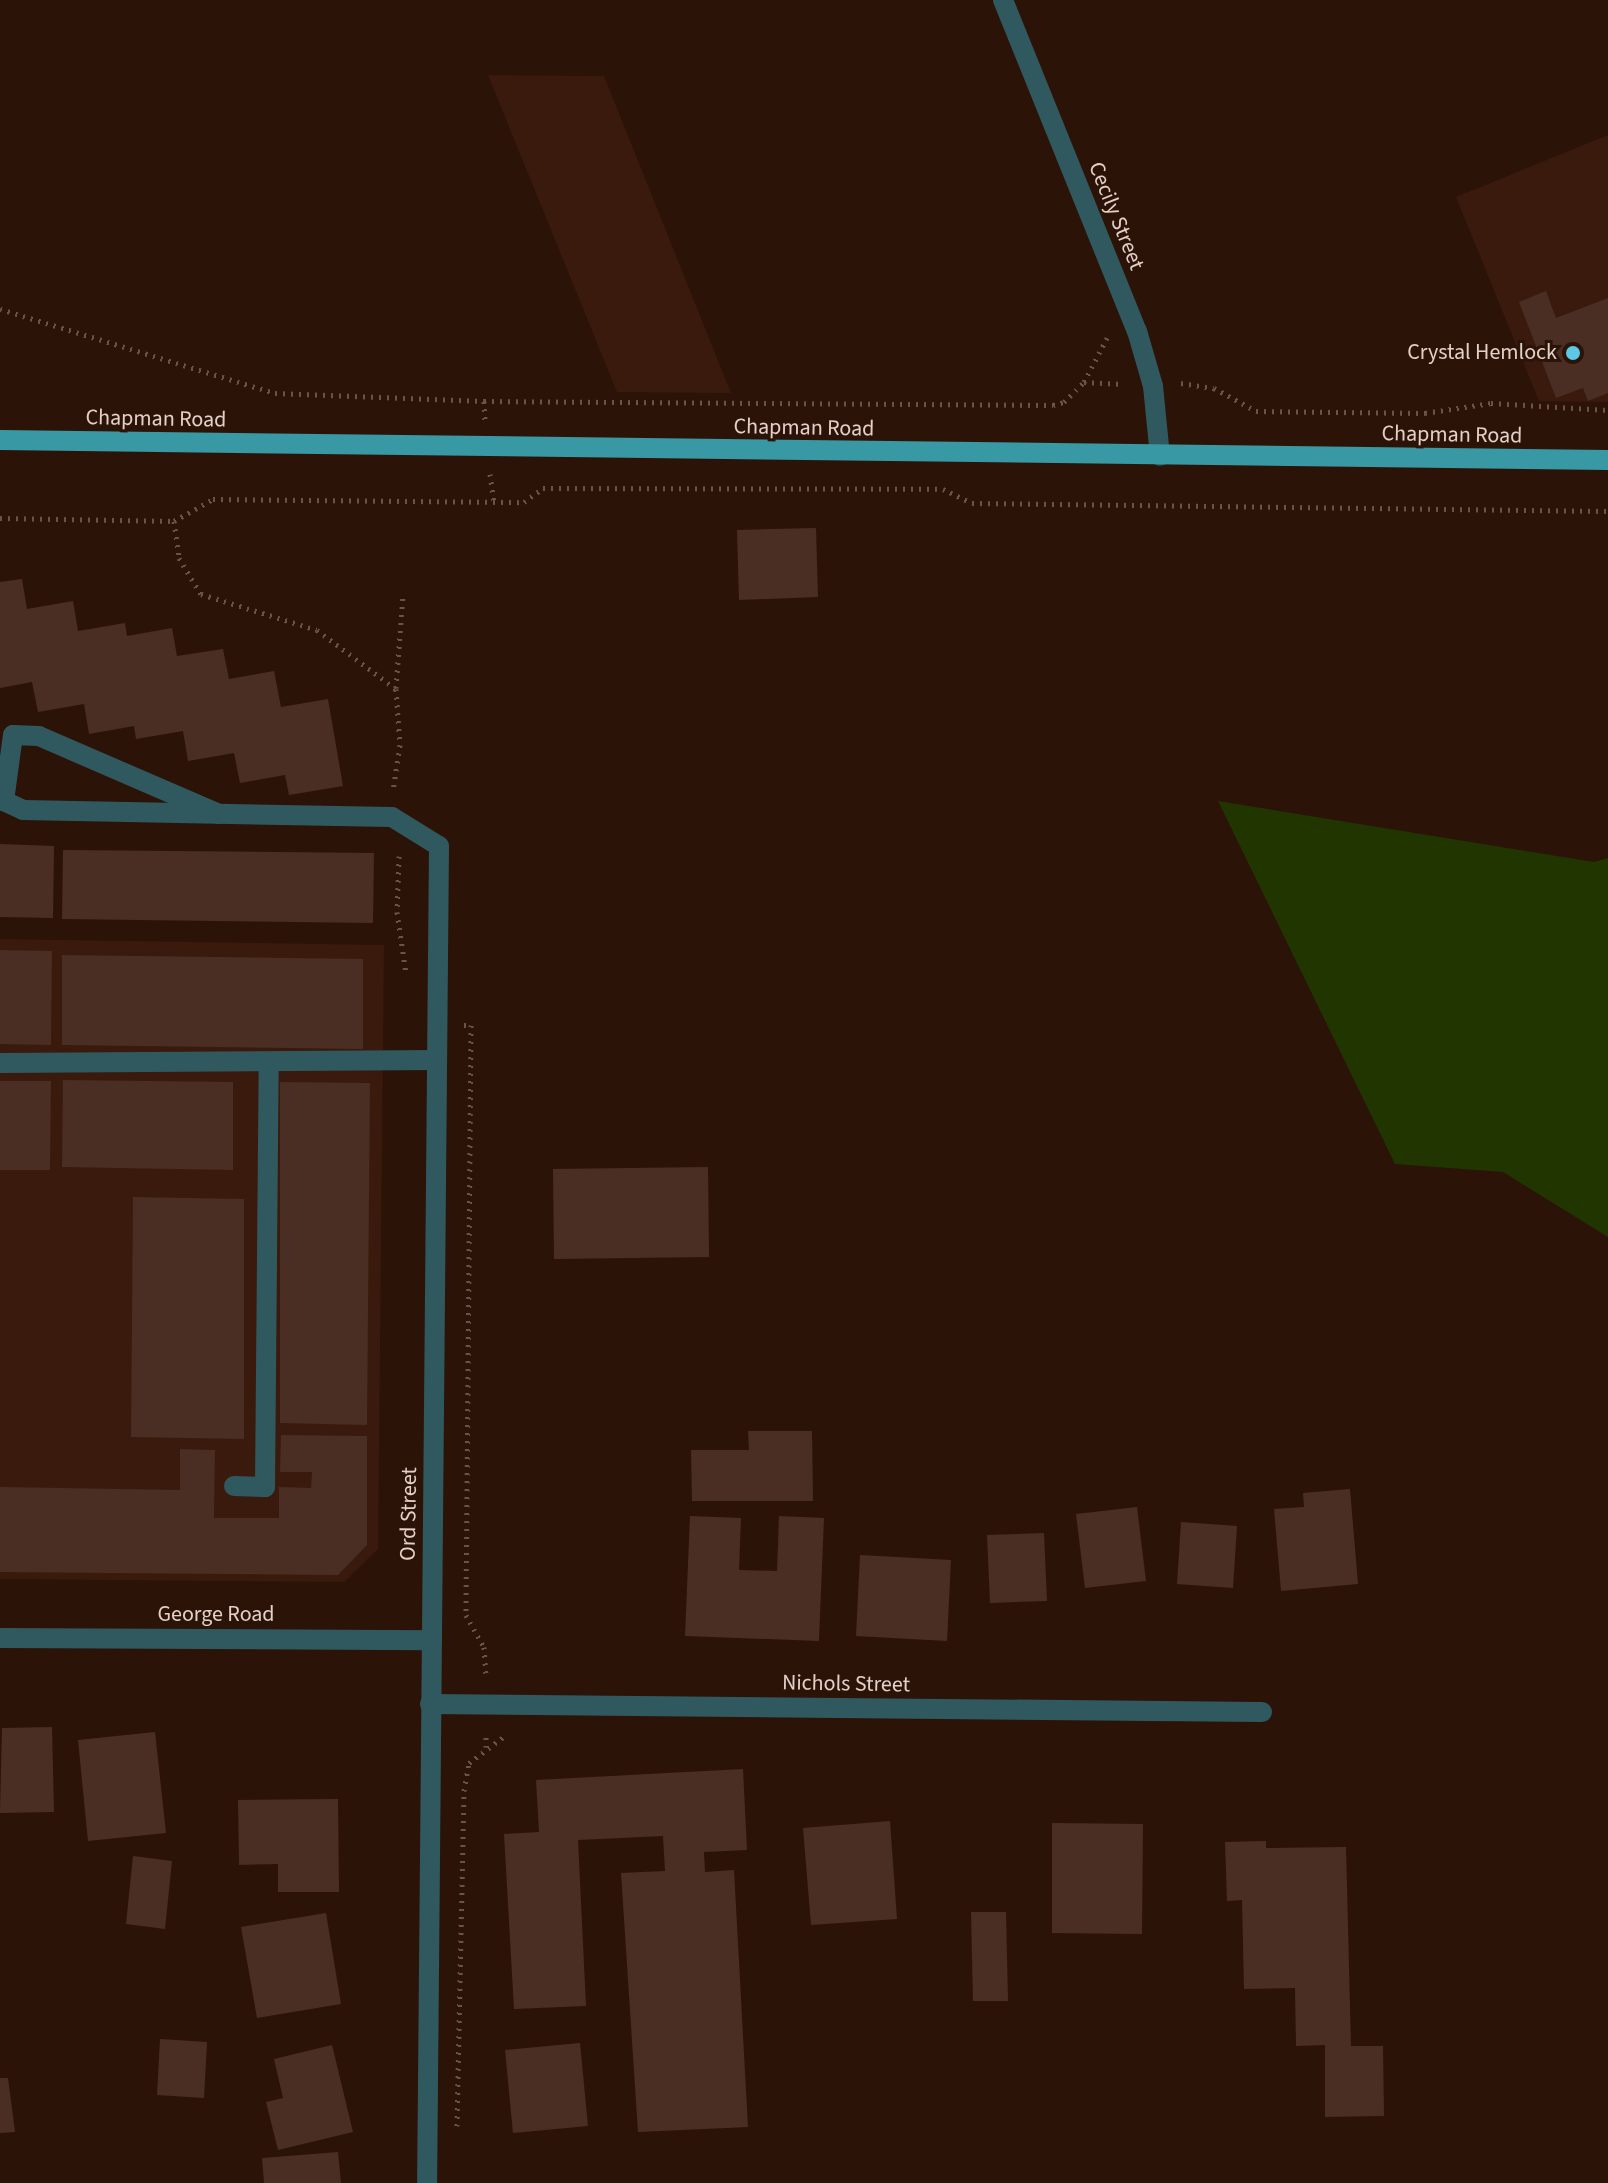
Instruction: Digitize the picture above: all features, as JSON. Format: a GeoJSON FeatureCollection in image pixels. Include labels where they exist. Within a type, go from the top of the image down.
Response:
{"type":"FeatureCollection","features":[{"type":"Feature","properties":{"kind":"main road","name":"Chapman Road"},"geometry":{"type":"LineString","coordinates":[[0,440],[1608,460]]}},
{"type":"Feature","properties":{"kind":"street","name":"Cecily Street"},"geometry":{"type":"LineString","coordinates":[[1003,0],[1137,331],[1153,386],[1160,456]]}},
{"type":"Feature","properties":{"kind":"street"},"geometry":{"type":"LineString","coordinates":[[13,735],[39,736],[219,814],[23,810],[4,801],[13,735]]}},
{"type":"Feature","properties":{"kind":"street","name":"Ord Street"},"geometry":{"type":"LineString","coordinates":[[219,814],[392,817],[439,846],[427,2183]]}},
{"type":"Feature","properties":{"kind":"street"},"geometry":{"type":"LineString","coordinates":[[0,1063],[437,1060]]}},
{"type":"Feature","properties":{"kind":"street"},"geometry":{"type":"LineString","coordinates":[[234,1486],[265,1487],[269,1062]]}},
{"type":"Feature","properties":{"kind":"street","name":"George Road"},"geometry":{"type":"LineString","coordinates":[[0,1638],[432,1640]]}},
{"type":"Feature","properties":{"kind":"street","name":"Nichols Street"},"geometry":{"type":"LineString","coordinates":[[430,1704],[1262,1712]]}},
{"type":"Feature","properties":{"kind":"path"},"geometry":{"type":"LineString","coordinates":[[0,309],[275,393],[484,401],[1053,405],[1064,402],[1084,382],[1108,383]]}},
{"type":"Feature","properties":{"kind":"path"},"geometry":{"type":"LineString","coordinates":[[1189,382],[1214,388],[1256,411],[1425,413],[1491,403],[1608,410]]}},
{"type":"Feature","properties":{"kind":"path"},"geometry":{"type":"LineString","coordinates":[[0,518],[174,521],[213,499],[524,502],[543,488],[943,489],[972,503],[1608,511]]}},
{"type":"Feature","properties":{"kind":"path"},"geometry":{"type":"LineString","coordinates":[[174,521],[179,558],[201,594],[317,630],[396,689]]}},
{"type":"Feature","properties":{"kind":"path"},"geometry":{"type":"LineString","coordinates":[[391,801],[400,745],[396,689],[403,594]]}},
{"type":"Feature","properties":{"kind":"path"},"geometry":{"type":"LineString","coordinates":[[395,839],[404,962]]}},
{"type":"Feature","properties":{"kind":"path"},"geometry":{"type":"LineString","coordinates":[[471,1025],[466,1615],[484,1647],[486,1668]]}},
{"type":"Feature","properties":{"kind":"path"},"geometry":{"type":"LineString","coordinates":[[460,2126],[464,1791],[469,1763],[486,1747],[517,1733]]}},
{"type":"Feature","properties":{"kind":"path"},"geometry":{"type":"LineString","coordinates":[[486,1735],[486,1747]]}},
{"type":"Feature","properties":{"kind":"shaded area"},"geometry":{"type":"Polygon","coordinates":[[[488,75],[604,76],[731,393],[617,392],[488,75]]]}},
{"type":"Feature","properties":{"kind":"shaded area"},"geometry":{"type":"Polygon","coordinates":[[[1608,135],[1608,402],[1539,401],[1456,197],[1608,135]]]}},
{"type":"Feature","properties":{"kind":"shaded area"},"geometry":{"type":"Polygon","coordinates":[[[0,939],[384,945],[378,1549],[344,1582],[0,1579],[0,939]]]}},
{"type":"Feature","properties":{"kind":"green space"},"geometry":{"type":"Polygon","coordinates":[[[1218,801],[1594,862],[1608,858],[1608,1237],[1503,1172],[1395,1164],[1218,801]]]}},
{"type":"Feature","properties":{"kind":"building","name":"Crystal Hemlock"},"geometry":{"type":"Polygon","coordinates":[[[1546,291],[1556,318],[1608,298],[1608,393],[1588,401],[1583,388],[1556,398],[1519,302],[1546,291]]]}},
{"type":"Feature","properties":{"kind":"building"},"geometry":{"type":"Polygon","coordinates":[[[816,528],[818,597],[739,600],[737,530],[816,528]]]}},
{"type":"Feature","properties":{"kind":"building"},"geometry":{"type":"Polygon","coordinates":[[[22,579],[27,609],[73,601],[78,631],[125,623],[127,636],[172,628],[177,656],[223,649],[229,679],[274,671],[281,707],[328,699],[343,786],[289,795],[285,775],[240,783],[234,753],[188,761],[183,731],[136,739],[134,726],[89,734],[84,704],[38,712],[32,682],[0,688],[0,582],[22,579]]]}},
{"type":"Feature","properties":{"kind":"building"},"geometry":{"type":"Polygon","coordinates":[[[0,844],[54,846],[53,918],[0,917],[0,844]]]}},
{"type":"Feature","properties":{"kind":"building"},"geometry":{"type":"Polygon","coordinates":[[[63,850],[374,853],[373,923],[62,919],[63,850]]]}},
{"type":"Feature","properties":{"kind":"building"},"geometry":{"type":"Polygon","coordinates":[[[0,950],[52,951],[51,1045],[0,1044],[0,950]]]}},
{"type":"Feature","properties":{"kind":"building"},"geometry":{"type":"Polygon","coordinates":[[[62,955],[363,959],[363,1049],[62,1045],[62,955]]]}},
{"type":"Feature","properties":{"kind":"building"},"geometry":{"type":"Polygon","coordinates":[[[63,1080],[233,1082],[233,1170],[62,1167],[63,1080]]]}},
{"type":"Feature","properties":{"kind":"building"},"geometry":{"type":"Polygon","coordinates":[[[0,1081],[51,1081],[50,1170],[0,1170],[0,1081]]]}},
{"type":"Feature","properties":{"kind":"building"},"geometry":{"type":"Polygon","coordinates":[[[280,1082],[370,1083],[367,1425],[280,1423],[280,1082]]]}},
{"type":"Feature","properties":{"kind":"building"},"geometry":{"type":"Polygon","coordinates":[[[708,1167],[709,1257],[554,1259],[553,1169],[708,1167]]]}},
{"type":"Feature","properties":{"kind":"building"},"geometry":{"type":"Polygon","coordinates":[[[133,1197],[244,1199],[244,1439],[131,1437],[133,1197]]]}},
{"type":"Feature","properties":{"kind":"building"},"geometry":{"type":"Polygon","coordinates":[[[748,1431],[812,1431],[813,1501],[692,1501],[691,1450],[749,1450],[748,1431]]]}},
{"type":"Feature","properties":{"kind":"building"},"geometry":{"type":"Polygon","coordinates":[[[281,1435],[367,1436],[367,1545],[338,1575],[0,1572],[0,1487],[180,1490],[180,1449],[215,1450],[214,1518],[279,1518],[279,1487],[311,1488],[312,1472],[280,1472],[281,1435]]]}},
{"type":"Feature","properties":{"kind":"building"},"geometry":{"type":"Polygon","coordinates":[[[1350,1489],[1358,1584],[1281,1591],[1274,1509],[1304,1507],[1303,1493],[1350,1489]]]}},
{"type":"Feature","properties":{"kind":"building"},"geometry":{"type":"Polygon","coordinates":[[[1137,1507],[1146,1581],[1085,1588],[1076,1514],[1137,1507]]]}},
{"type":"Feature","properties":{"kind":"building"},"geometry":{"type":"Polygon","coordinates":[[[690,1516],[741,1518],[739,1570],[777,1571],[779,1516],[824,1518],[819,1641],[685,1636],[690,1516]]]}},
{"type":"Feature","properties":{"kind":"building"},"geometry":{"type":"Polygon","coordinates":[[[1181,1522],[1237,1526],[1233,1588],[1177,1584],[1181,1522]]]}},
{"type":"Feature","properties":{"kind":"building"},"geometry":{"type":"Polygon","coordinates":[[[1044,1533],[1047,1601],[990,1603],[987,1535],[1044,1533]]]}},
{"type":"Feature","properties":{"kind":"building"},"geometry":{"type":"Polygon","coordinates":[[[860,1555],[951,1560],[947,1641],[856,1636],[860,1555]]]}},
{"type":"Feature","properties":{"kind":"building"},"geometry":{"type":"Polygon","coordinates":[[[52,1727],[54,1812],[0,1813],[2,1728],[52,1727]]]}},
{"type":"Feature","properties":{"kind":"building"},"geometry":{"type":"Polygon","coordinates":[[[155,1732],[166,1833],[88,1841],[78,1740],[155,1732]]]}},
{"type":"Feature","properties":{"kind":"building"},"geometry":{"type":"Polygon","coordinates":[[[743,1769],[747,1850],[704,1852],[705,1872],[734,1870],[748,2127],[638,2132],[621,1873],[665,1871],[663,1836],[578,1840],[586,2006],[514,2009],[504,1834],[539,1832],[536,1780],[743,1769]]]}},
{"type":"Feature","properties":{"kind":"building"},"geometry":{"type":"Polygon","coordinates":[[[338,1799],[339,1892],[278,1892],[278,1864],[239,1865],[238,1800],[338,1799]]]}},
{"type":"Feature","properties":{"kind":"building"},"geometry":{"type":"Polygon","coordinates":[[[890,1821],[897,1919],[811,1925],[803,1828],[890,1821]]]}},
{"type":"Feature","properties":{"kind":"building"},"geometry":{"type":"Polygon","coordinates":[[[1052,1823],[1143,1824],[1142,1934],[1052,1933],[1052,1823]]]}},
{"type":"Feature","properties":{"kind":"building"},"geometry":{"type":"Polygon","coordinates":[[[1266,1841],[1266,1848],[1346,1847],[1351,2046],[1383,2046],[1384,2116],[1325,2117],[1325,2045],[1296,2046],[1295,1988],[1244,1989],[1242,1900],[1227,1901],[1225,1842],[1266,1841]]]}},
{"type":"Feature","properties":{"kind":"building"},"geometry":{"type":"Polygon","coordinates":[[[133,1856],[172,1861],[165,1929],[126,1924],[133,1856]]]}},
{"type":"Feature","properties":{"kind":"building"},"geometry":{"type":"Polygon","coordinates":[[[971,1912],[1006,1912],[1008,2001],[973,2001],[971,1912]]]}},
{"type":"Feature","properties":{"kind":"building"},"geometry":{"type":"Polygon","coordinates":[[[326,1913],[341,2004],[257,2018],[241,1927],[326,1913]]]}},
{"type":"Feature","properties":{"kind":"building"},"geometry":{"type":"Polygon","coordinates":[[[160,2039],[207,2042],[204,2098],[157,2095],[160,2039]]]}},
{"type":"Feature","properties":{"kind":"building"},"geometry":{"type":"Polygon","coordinates":[[[580,2043],[588,2126],[513,2133],[505,2050],[580,2043]]]}},
{"type":"Feature","properties":{"kind":"building"},"geometry":{"type":"Polygon","coordinates":[[[332,2045],[353,2132],[278,2150],[266,2102],[283,2098],[274,2059],[332,2045]]]}},
{"type":"Feature","properties":{"kind":"building"},"geometry":{"type":"Polygon","coordinates":[[[0,2078],[8,2078],[15,2132],[0,2133],[0,2078]]]}},
{"type":"Feature","properties":{"kind":"building"},"geometry":{"type":"Polygon","coordinates":[[[338,2152],[341,2183],[264,2183],[262,2158],[338,2152]]]}},
{"type":"Feature","properties":{"kind":"place","name":"Crystal Hemlock"},"geometry":{"type":"Point","coordinates":[1573,353]}}]}
